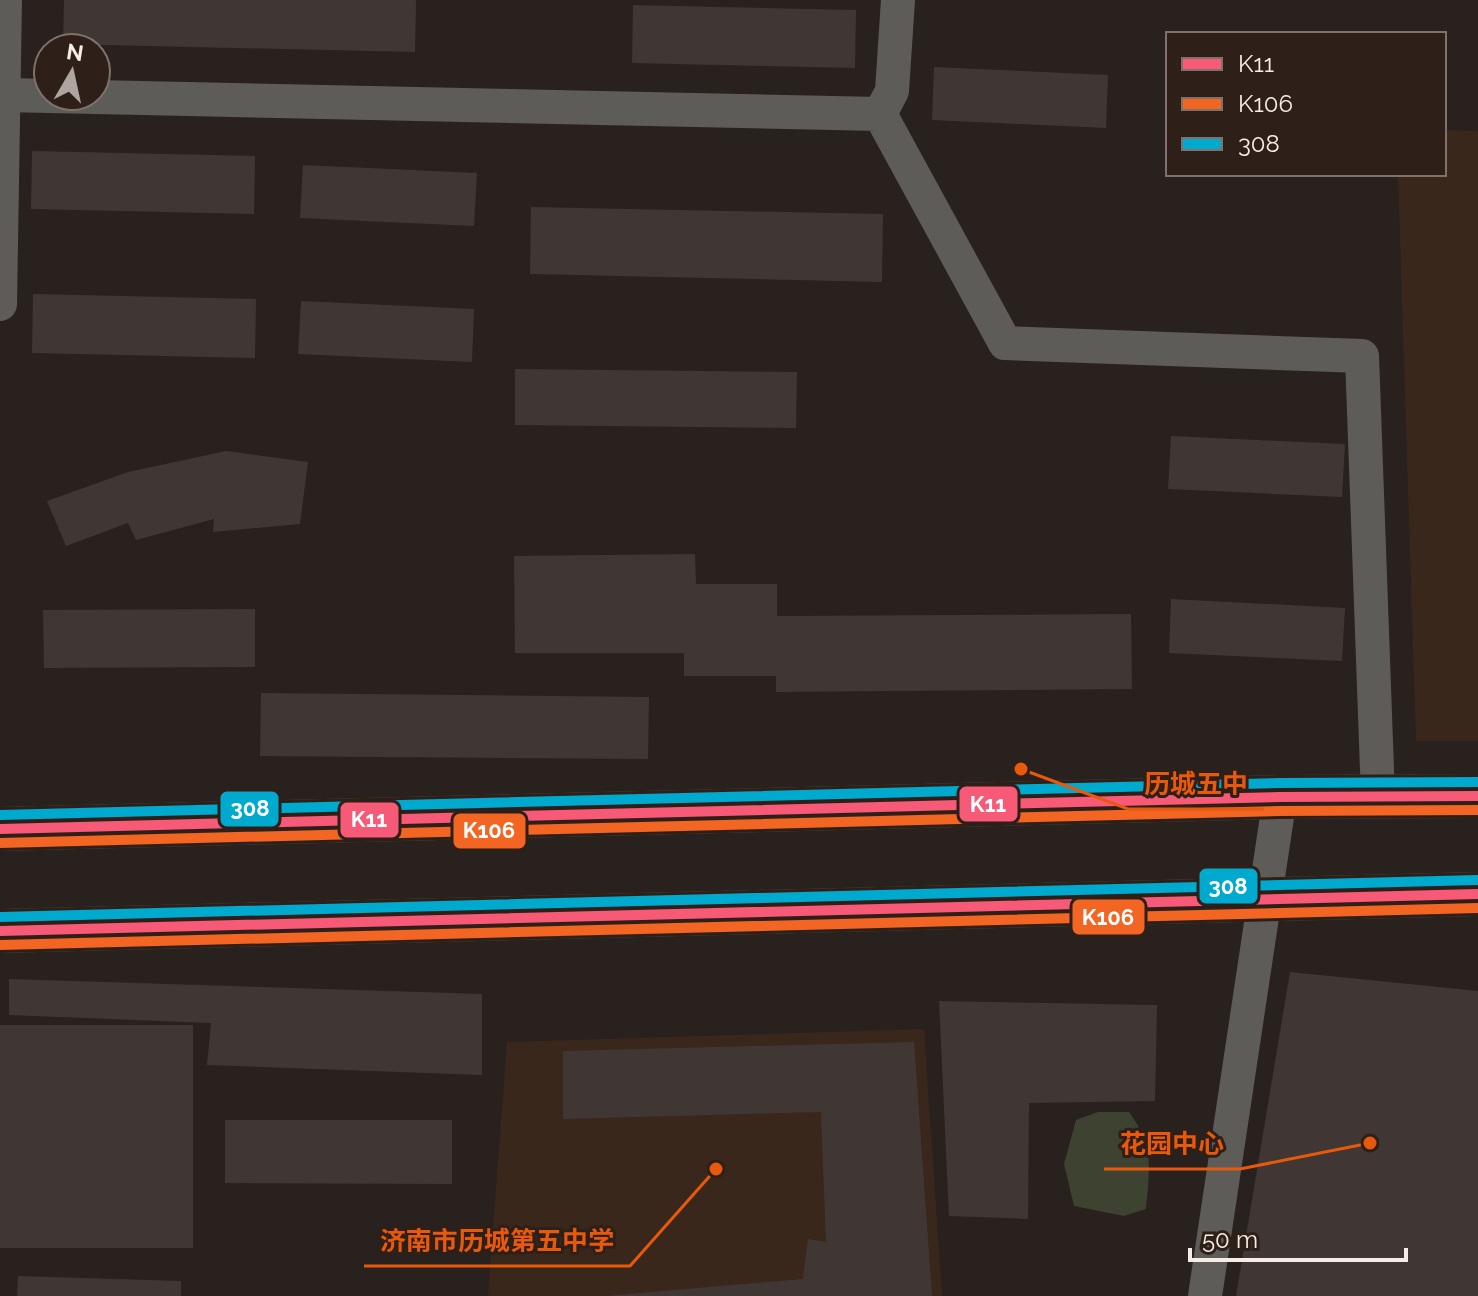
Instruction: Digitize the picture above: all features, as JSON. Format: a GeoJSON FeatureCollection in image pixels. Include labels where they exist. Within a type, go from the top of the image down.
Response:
{"type":"FeatureCollection","features":[{"type":"Feature","properties":{"kind":"main road"},"geometry":{"type":"LineString","coordinates":[[0,829],[1280,797],[1478,796]]}},
{"type":"Feature","properties":{"kind":"main road"},"geometry":{"type":"LineString","coordinates":[[0,931],[1478,894]]}},
{"type":"Feature","properties":{"kind":"street"},"geometry":{"type":"LineString","coordinates":[[0,304],[5,0]]}},
{"type":"Feature","properties":{"kind":"street"},"geometry":{"type":"LineString","coordinates":[[880,114],[892,91],[898,0]]}},
{"type":"Feature","properties":{"kind":"street"},"geometry":{"type":"LineString","coordinates":[[4,95],[880,114]]}},
{"type":"Feature","properties":{"kind":"street"},"geometry":{"type":"LineString","coordinates":[[880,114],[1005,343],[1362,356],[1378,797]]}},
{"type":"Feature","properties":{"kind":"street"},"geometry":{"type":"LineString","coordinates":[[1205,1296],[1262,899],[1280,797]]}},
{"type":"Feature","properties":{"kind":"shaded area"},"geometry":{"type":"Polygon","coordinates":[[[1446,130],[1478,131],[1478,741],[1416,741],[1398,176],[1446,176],[1446,130]]]}},
{"type":"Feature","properties":{"kind":"shaded area"},"geometry":{"type":"Polygon","coordinates":[[[924,1029],[942,1296],[488,1296],[507,1042],[924,1029]]]}},
{"type":"Feature","properties":{"kind":"green space"},"geometry":{"type":"Polygon","coordinates":[[[1098,1112],[1129,1112],[1143,1136],[1149,1169],[1146,1209],[1124,1216],[1074,1206],[1064,1164],[1076,1120],[1098,1112]]]}},
{"type":"Feature","properties":{"kind":"building"},"geometry":{"type":"Polygon","coordinates":[[[64,0],[416,0],[415,52],[112,45],[112,32],[63,32],[64,0]]]}},
{"type":"Feature","properties":{"kind":"building"},"geometry":{"type":"Polygon","coordinates":[[[633,5],[856,10],[855,68],[632,63],[633,5]]]}},
{"type":"Feature","properties":{"kind":"building"},"geometry":{"type":"Polygon","coordinates":[[[934,67],[1108,75],[1106,128],[932,120],[934,67]]]}},
{"type":"Feature","properties":{"kind":"building"},"geometry":{"type":"Polygon","coordinates":[[[32,151],[255,156],[254,214],[31,209],[32,151]]]}},
{"type":"Feature","properties":{"kind":"building"},"geometry":{"type":"Polygon","coordinates":[[[303,165],[477,173],[474,226],[300,218],[303,165]]]}},
{"type":"Feature","properties":{"kind":"building"},"geometry":{"type":"Polygon","coordinates":[[[531,207],[883,214],[882,282],[530,274],[531,207]]]}},
{"type":"Feature","properties":{"kind":"building"},"geometry":{"type":"Polygon","coordinates":[[[33,294],[256,299],[255,358],[32,353],[33,294]]]}},
{"type":"Feature","properties":{"kind":"building"},"geometry":{"type":"Polygon","coordinates":[[[301,301],[474,309],[472,362],[298,354],[301,301]]]}},
{"type":"Feature","properties":{"kind":"building"},"geometry":{"type":"Polygon","coordinates":[[[515,369],[797,372],[796,428],[515,425],[515,369]]]}},
{"type":"Feature","properties":{"kind":"building"},"geometry":{"type":"Polygon","coordinates":[[[1171,436],[1345,444],[1342,497],[1168,489],[1171,436]]]}},
{"type":"Feature","properties":{"kind":"building"},"geometry":{"type":"Polygon","coordinates":[[[226,451],[308,462],[300,524],[213,532],[214,519],[136,540],[128,523],[66,546],[47,501],[128,472],[226,451]]]}},
{"type":"Feature","properties":{"kind":"building"},"geometry":{"type":"Polygon","coordinates":[[[695,554],[696,584],[777,584],[777,616],[1131,614],[1132,689],[776,692],[776,676],[684,676],[684,653],[515,653],[514,556],[695,554]]]}},
{"type":"Feature","properties":{"kind":"building"},"geometry":{"type":"Polygon","coordinates":[[[1171,599],[1345,608],[1342,661],[1169,653],[1171,599]]]}},
{"type":"Feature","properties":{"kind":"building"},"geometry":{"type":"Polygon","coordinates":[[[255,609],[255,667],[44,668],[43,610],[255,609]]]}},
{"type":"Feature","properties":{"kind":"building"},"geometry":{"type":"Polygon","coordinates":[[[261,693],[649,697],[648,759],[260,756],[261,693]]]}},
{"type":"Feature","properties":{"kind":"building"},"geometry":{"type":"Polygon","coordinates":[[[1290,972],[1478,991],[1478,1296],[1236,1296],[1290,972]]]}},
{"type":"Feature","properties":{"kind":"building"},"geometry":{"type":"Polygon","coordinates":[[[9,979],[482,994],[482,1075],[207,1065],[211,1023],[9,1015],[9,979]]]}},
{"type":"Feature","properties":{"kind":"building"},"geometry":{"type":"Polygon","coordinates":[[[939,1001],[1157,1005],[1155,1101],[1029,1103],[1028,1219],[949,1216],[939,1001]]]}},
{"type":"Feature","properties":{"kind":"building"},"geometry":{"type":"Polygon","coordinates":[[[0,1025],[193,1025],[193,1248],[0,1248],[0,1025]]]}},
{"type":"Feature","properties":{"kind":"building"},"geometry":{"type":"Polygon","coordinates":[[[914,1042],[932,1296],[606,1296],[803,1279],[808,1239],[826,1242],[821,1112],[563,1119],[563,1051],[914,1042]]]}},
{"type":"Feature","properties":{"kind":"building"},"geometry":{"type":"Polygon","coordinates":[[[225,1120],[452,1120],[452,1184],[225,1183],[225,1120]]]}},
{"type":"Feature","properties":{"kind":"building"},"geometry":{"type":"Polygon","coordinates":[[[18,1276],[181,1281],[181,1296],[17,1296],[18,1276]]]}},
{"type":"Feature","properties":{"kind":"transit line","name":"308"},"geometry":{"type":"LineString","coordinates":[[0,815],[1280,783],[1478,782]]}},
{"type":"Feature","properties":{"kind":"transit line","name":"K11"},"geometry":{"type":"LineString","coordinates":[[0,829],[1280,797],[1478,796]]}},
{"type":"Feature","properties":{"kind":"transit line","name":"K106"},"geometry":{"type":"LineString","coordinates":[[0,843],[1280,811],[1478,810]]}},
{"type":"Feature","properties":{"kind":"transit line","name":"308"},"geometry":{"type":"LineString","coordinates":[[0,917],[1478,880]]}},
{"type":"Feature","properties":{"kind":"transit line","name":"K11"},"geometry":{"type":"LineString","coordinates":[[0,931],[1478,894]]}},
{"type":"Feature","properties":{"kind":"transit line","name":"K106"},"geometry":{"type":"LineString","coordinates":[[0,945],[1478,908]]}},
{"type":"Feature","properties":{"kind":"place","name":"历城五中"},"geometry":{"type":"Point","coordinates":[1021,769]}},
{"type":"Feature","properties":{"kind":"place","name":"花园中心"},"geometry":{"type":"Point","coordinates":[1370,1143]}},
{"type":"Feature","properties":{"kind":"place","name":"济南市历城第五中学"},"geometry":{"type":"Point","coordinates":[716,1169]}}]}
